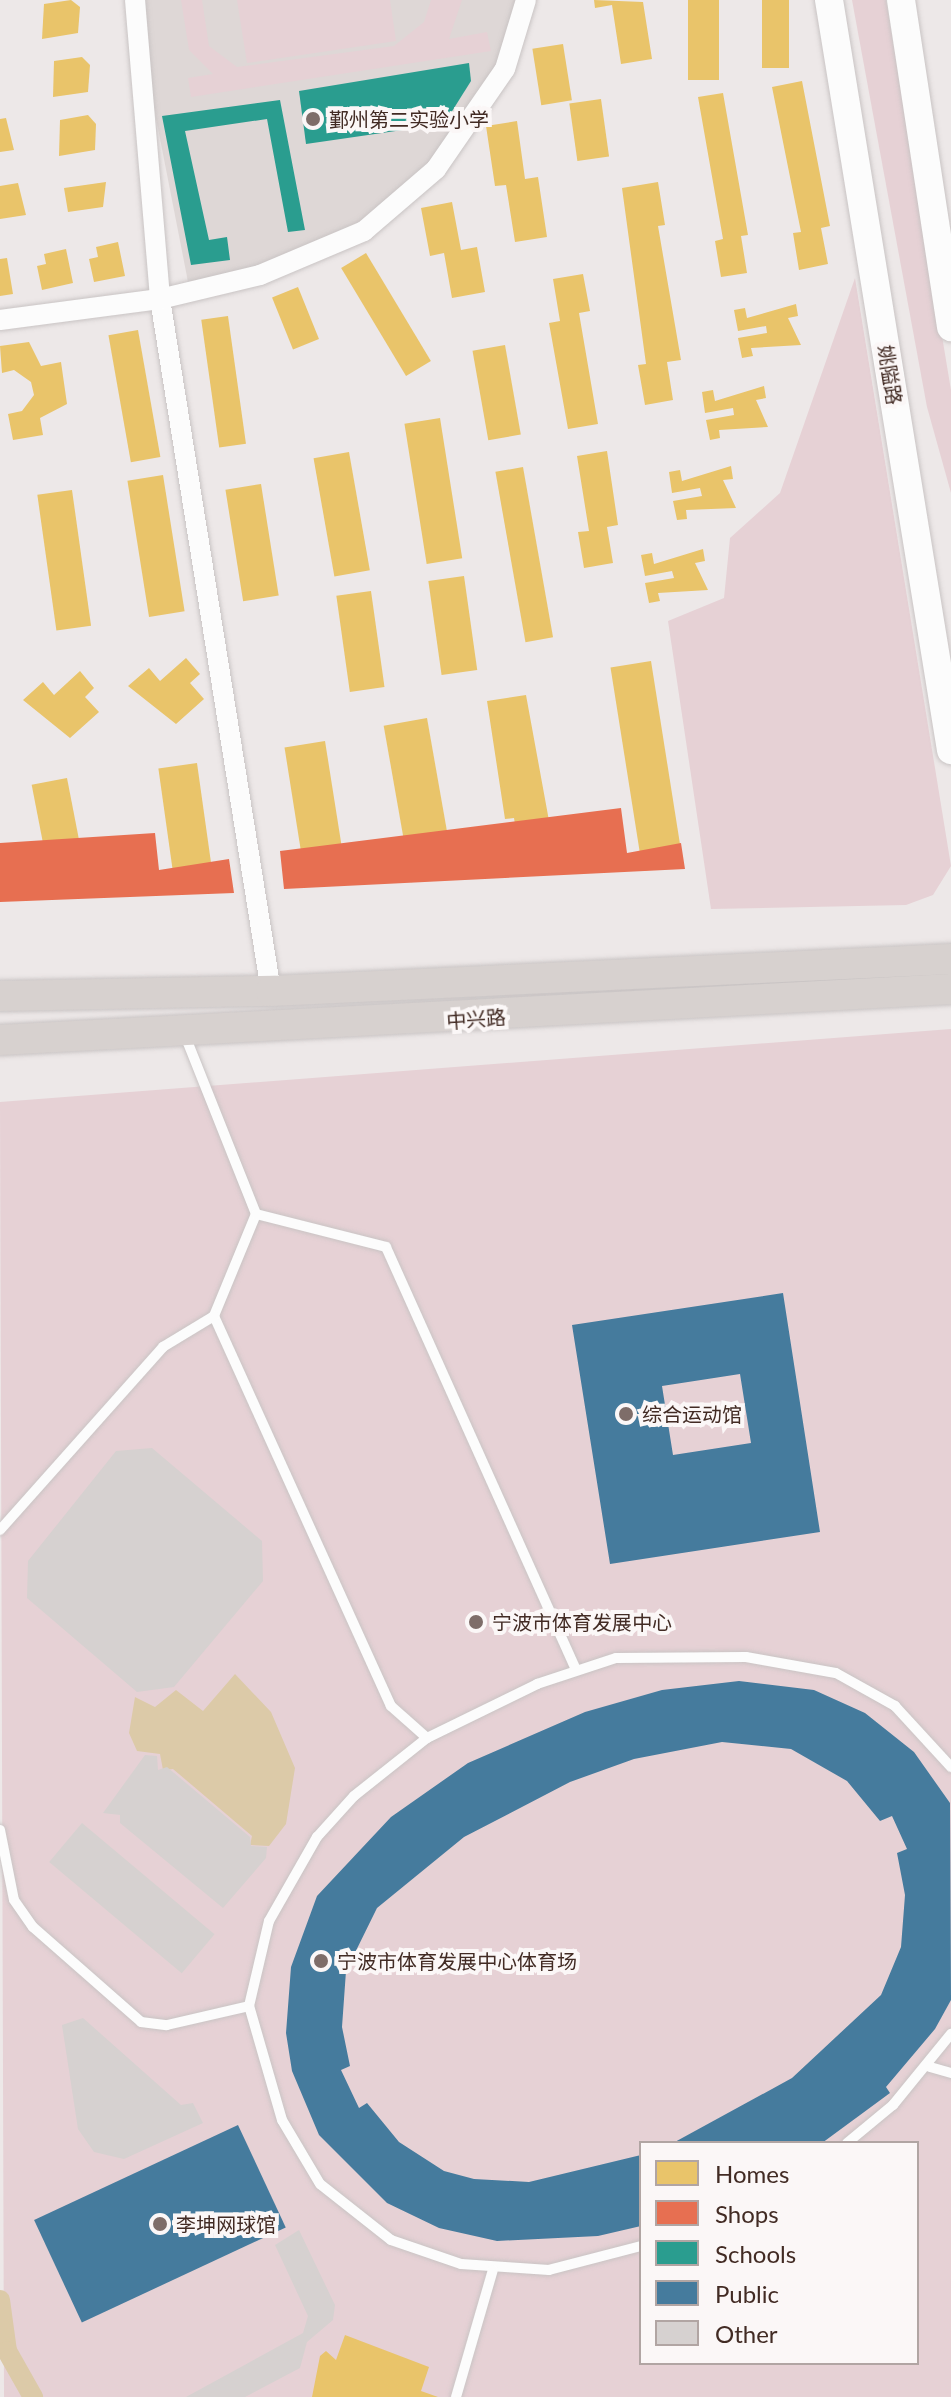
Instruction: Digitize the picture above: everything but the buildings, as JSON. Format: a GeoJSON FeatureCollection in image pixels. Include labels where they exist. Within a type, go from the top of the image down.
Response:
{"type":"FeatureCollection","features":[{"type":"Feature","properties":{"kind":"main road","name":"姚隘路"},"geometry":{"type":"LineString","coordinates":[[829,0],[951,750]]}},
{"type":"Feature","properties":{"kind":"main road"},"geometry":{"type":"LineString","coordinates":[[901,0],[951,327]]}},
{"type":"Feature","properties":{"kind":"main road","name":"中兴路"},"geometry":{"type":"LineString","coordinates":[[0,996],[271,991],[951,959]]}},
{"type":"Feature","properties":{"kind":"main road","name":"中兴路"},"geometry":{"type":"LineString","coordinates":[[0,1040],[184,1033],[951,989]]}},
{"type":"Feature","properties":{"kind":"street"},"geometry":{"type":"LineString","coordinates":[[135,0],[160,299],[271,991]]}},
{"type":"Feature","properties":{"kind":"street"},"geometry":{"type":"LineString","coordinates":[[0,320],[160,299],[260,275],[364,231],[436,169],[505,69],[526,0]]}},
{"type":"Feature","properties":{"kind":"lane"},"geometry":{"type":"LineString","coordinates":[[0,1530],[163,1347],[214,1316],[256,1214],[184,1033]]}},
{"type":"Feature","properties":{"kind":"lane"},"geometry":{"type":"LineString","coordinates":[[256,1214],[386,1247],[575,1668]]}},
{"type":"Feature","properties":{"kind":"lane"},"geometry":{"type":"LineString","coordinates":[[214,1316],[391,1706],[427,1738]]}},
{"type":"Feature","properties":{"kind":"lane"},"geometry":{"type":"LineString","coordinates":[[639,2247],[549,2270],[493,2270],[391,2240],[320,2184],[282,2120],[249,2006],[269,1921],[317,1837],[354,1796],[427,1738],[575,1668],[616,1658],[746,1657],[836,1673],[895,1706],[951,1767]]}},
{"type":"Feature","properties":{"kind":"lane"},"geometry":{"type":"LineString","coordinates":[[0,1830],[14,1900],[33,1927],[141,2022],[167,2025],[249,2006]]}},
{"type":"Feature","properties":{"kind":"lane"},"geometry":{"type":"LineString","coordinates":[[849,2141],[930,2067],[951,2034]]}},
{"type":"Feature","properties":{"kind":"lane"},"geometry":{"type":"LineString","coordinates":[[930,2067],[951,2073]]}},
{"type":"Feature","properties":{"kind":"lane"},"geometry":{"type":"LineString","coordinates":[[456,2397],[493,2270]]}},
{"type":"Feature","properties":{"kind":"shaded area","name":"鄞州第二实验小学"},"geometry":{"type":"Polygon","coordinates":[[[146,0],[515,0],[511,49],[436,169],[364,231],[190,292],[145,62],[146,0]]]}},
{"type":"Feature","properties":{"kind":"shaded area"},"geometry":{"type":"Polygon","coordinates":[[[181,0],[202,0],[209,46],[237,67],[394,46],[424,22],[431,0],[462,0],[449,39],[487,32],[491,51],[191,97],[188,78],[213,74],[189,50],[181,0]]]}},
{"type":"Feature","properties":{"kind":"shaded area"},"geometry":{"type":"Polygon","coordinates":[[[237,0],[390,0],[396,41],[247,63],[237,0]]]}},
{"type":"Feature","properties":{"kind":"shaded area"},"geometry":{"type":"Polygon","coordinates":[[[852,0],[886,0],[951,390],[951,493],[927,407],[852,0]]]}},
{"type":"Feature","properties":{"kind":"shaded area"},"geometry":{"type":"Polygon","coordinates":[[[855,278],[951,866],[933,895],[906,905],[711,909],[668,621],[724,598],[730,538],[780,493],[855,278]]]}},
{"type":"Feature","properties":{"kind":"shaded area","name":"宁波市体育发展中心"},"geometry":{"type":"Polygon","coordinates":[[[951,1029],[951,2397],[4,2397],[0,1102],[951,1029]]]}},
{"type":"Feature","properties":{"kind":"shaded area"},"geometry":{"type":"Polygon","coordinates":[[[235,1674],[271,1712],[295,1768],[286,1824],[269,1846],[250,1845],[252,1836],[173,1769],[163,1770],[160,1754],[137,1751],[129,1733],[135,1697],[155,1707],[176,1690],[203,1711],[235,1674]]]}},
{"type":"Feature","properties":{"kind":"waterway"},"geometry":{"type":"LineString","coordinates":[[0,2300],[7,2351],[33,2397]]}},
{"type":"Feature","properties":{"kind":"place","name":"鄞州第二实验小学"},"geometry":{"type":"Point","coordinates":[313,119]}},
{"type":"Feature","properties":{"kind":"place","name":"综合运动馆"},"geometry":{"type":"Point","coordinates":[626,1414]}},
{"type":"Feature","properties":{"kind":"place","name":"宁波市体育发展中心"},"geometry":{"type":"Point","coordinates":[476,1622]}},
{"type":"Feature","properties":{"kind":"place","name":"宁波市体育发展中心体育场"},"geometry":{"type":"Point","coordinates":[321,1961]}},
{"type":"Feature","properties":{"kind":"place","name":"李坤网球馆"},"geometry":{"type":"Point","coordinates":[160,2224]}}]}
